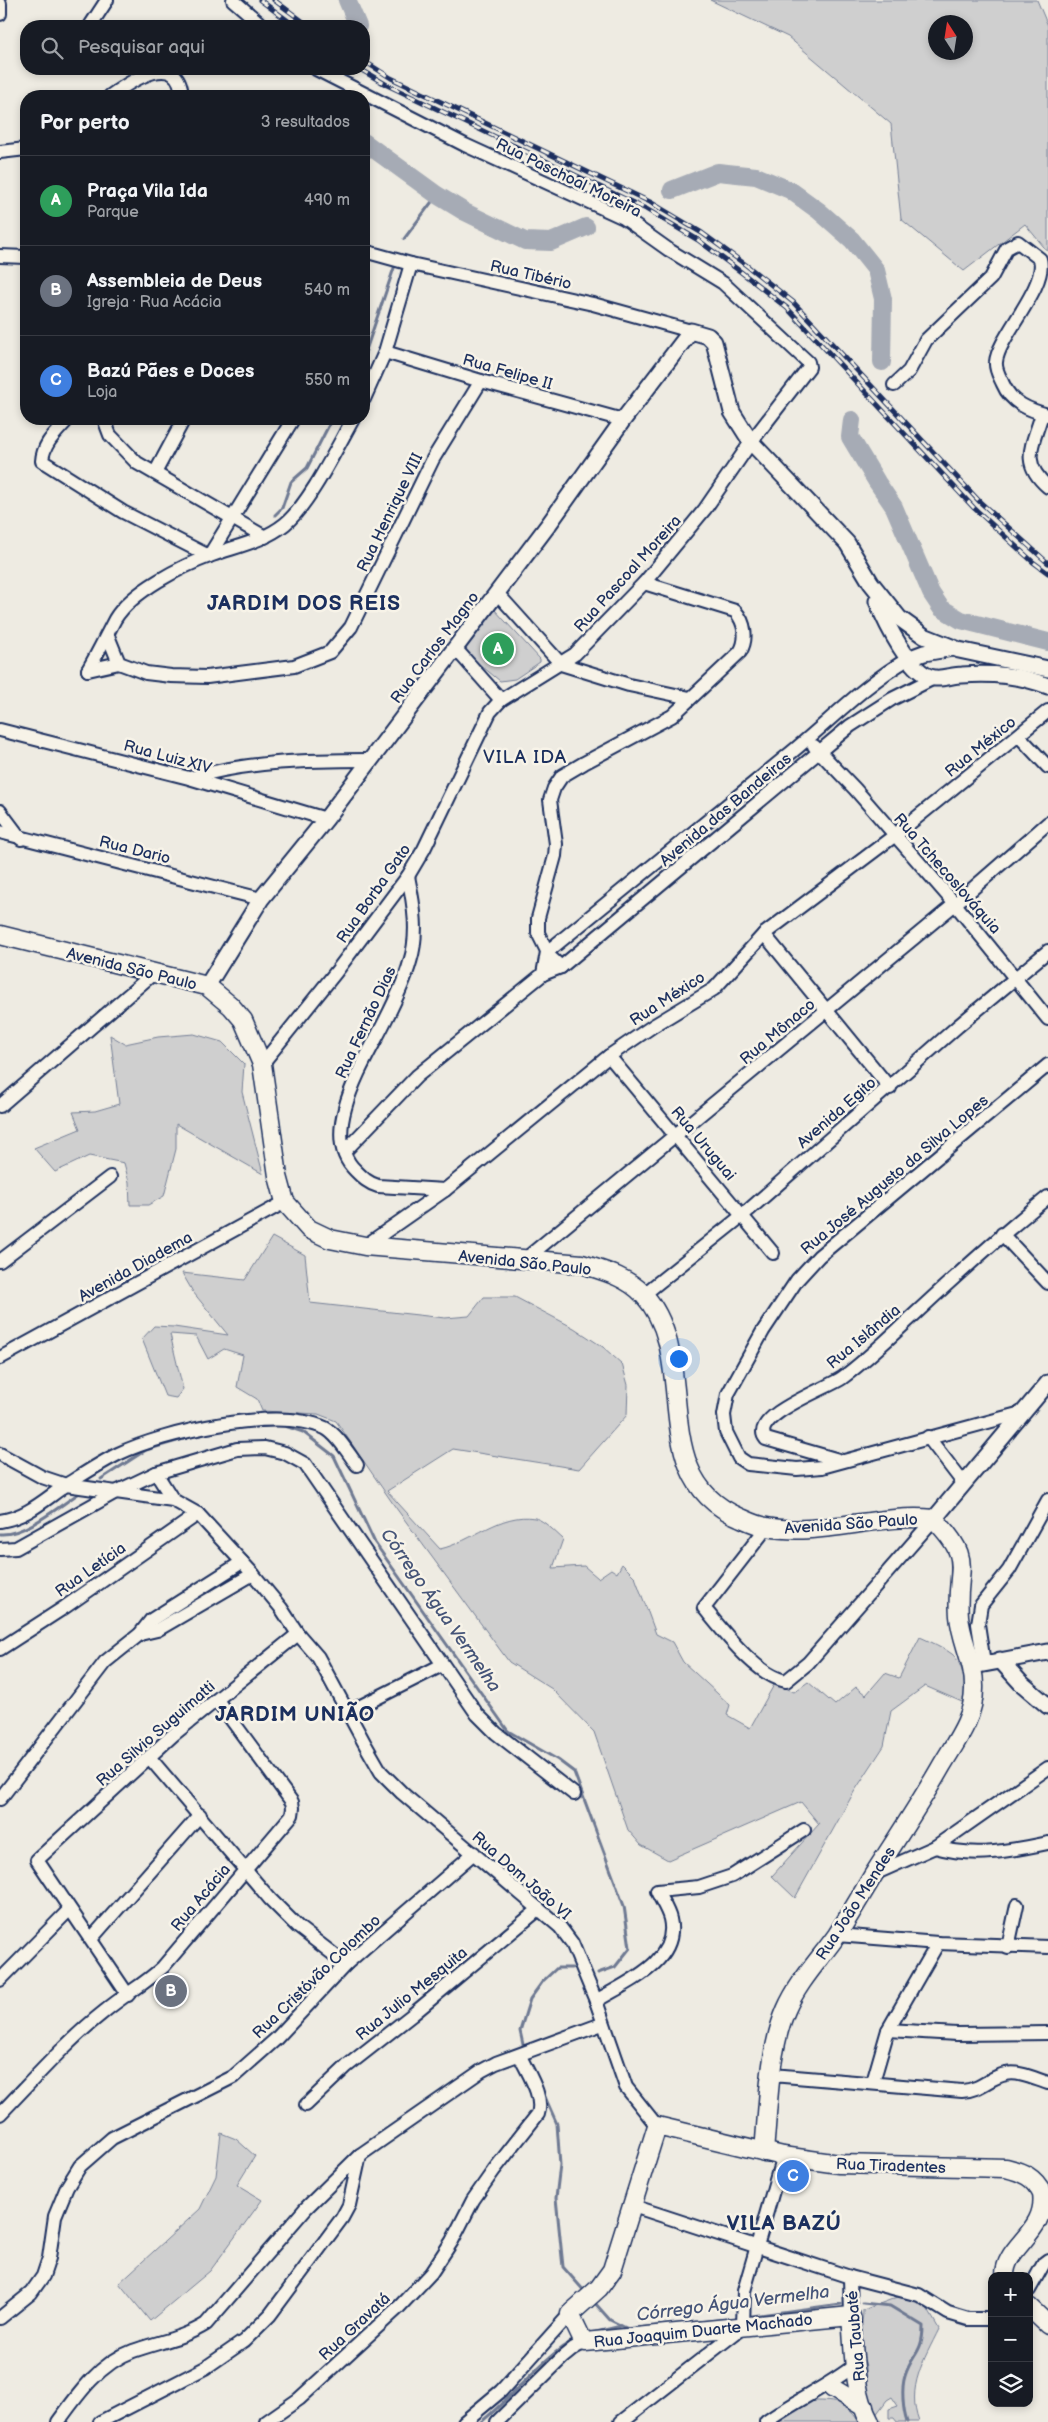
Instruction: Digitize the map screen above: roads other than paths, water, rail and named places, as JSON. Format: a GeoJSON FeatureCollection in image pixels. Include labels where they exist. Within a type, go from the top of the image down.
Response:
{"type":"FeatureCollection","features":[{"type":"Feature","properties":{"kind":"main road","name":"Avenida São Paulo"},"geometry":{"type":"LineString","coordinates":[[0,935],[206,986],[231,1006],[243,1020],[262,1064],[278,1176],[285,1202],[309,1229],[330,1239],[365,1246],[523,1261],[582,1264],[610,1272],[627,1282],[643,1295],[660,1321],[668,1348],[681,1443],[686,1462],[694,1480],[707,1496],[722,1510],[767,1527],[821,1527],[916,1517],[934,1519],[956,1544],[961,1560],[959,1618],[978,1665]]}},
{"type":"Feature","properties":{"kind":"main road","name":"Rua João Mendes"},"geometry":{"type":"LineString","coordinates":[[764,2152],[779,2029],[786,2010],[796,1991],[837,1935],[920,1803],[966,1724],[972,1709],[978,1665]]}},
{"type":"Feature","properties":{"kind":"main road","name":"Rua Tiradentes"},"geometry":{"type":"LineString","coordinates":[[657,2126],[783,2156],[840,2164],[1006,2168],[1019,2171],[1030,2177],[1038,2185],[1044,2196],[1043,2220],[1038,2230],[1007,2264],[1006,2272]]}},
{"type":"Feature","properties":{"kind":"main road"},"geometry":{"type":"LineString","coordinates":[[584,2341],[571,2318],[584,2301],[599,2288],[612,2270],[657,2126]]}},
{"type":"Feature","properties":{"kind":"main road","name":"Rua Joaquim Duarte Machado"},"geometry":{"type":"LineString","coordinates":[[584,2341],[851,2314]]}},
{"type":"Feature","properties":{"kind":"main road","name":"Rua Taubaté"},"geometry":{"type":"LineString","coordinates":[[851,2314],[855,2364],[867,2414]]}},
{"type":"Feature","properties":{"kind":"main road"},"geometry":{"type":"LineString","coordinates":[[826,2389],[867,2414]]}},
{"type":"Feature","properties":{"kind":"street"},"geometry":{"type":"LineString","coordinates":[[94,20],[107,0]]}},
{"type":"Feature","properties":{"kind":"street"},"geometry":{"type":"LineString","coordinates":[[234,0],[256,20]]}},
{"type":"Feature","properties":{"kind":"street"},"geometry":{"type":"LineString","coordinates":[[0,4],[0,14]]}},
{"type":"Feature","properties":{"kind":"street"},"geometry":{"type":"LineString","coordinates":[[119,90],[134,80],[148,75]]}},
{"type":"Feature","properties":{"kind":"street"},"geometry":{"type":"LineString","coordinates":[[173,75],[180,82],[181,90]]}},
{"type":"Feature","properties":{"kind":"street","name":"Rua Paschoal Moreira"},"geometry":{"type":"LineString","coordinates":[[328,75],[358,90]]}},
{"type":"Feature","properties":{"kind":"street","name":"Rua Paschoal Moreira"},"geometry":{"type":"LineString","coordinates":[[370,96],[465,145],[624,218],[669,250],[724,283],[809,364],[808,370],[751,442]]}},
{"type":"Feature","properties":{"kind":"street"},"geometry":{"type":"LineString","coordinates":[[0,152],[20,150]]}},
{"type":"Feature","properties":{"kind":"street"},"geometry":{"type":"LineString","coordinates":[[894,386],[909,371],[926,340],[991,278],[1006,248],[1018,242],[1040,259],[1043,267],[1039,285],[1031,301],[998,355],[996,370],[1006,392],[1014,400],[1025,408],[1045,415],[1029,458],[1032,466],[1048,487]]}},
{"type":"Feature","properties":{"kind":"street","name":"Rua Tibério"},"geometry":{"type":"LineString","coordinates":[[370,253],[412,264],[593,304],[691,331]]}},
{"type":"Feature","properties":{"kind":"street"},"geometry":{"type":"LineString","coordinates":[[0,256],[20,257]]}},
{"type":"Feature","properties":{"kind":"street"},"geometry":{"type":"LineString","coordinates":[[370,386],[386,352],[412,264]]}},
{"type":"Feature","properties":{"kind":"street"},"geometry":{"type":"LineString","coordinates":[[691,331],[708,336],[716,346],[732,412],[751,442],[847,544],[871,583],[899,618],[924,636],[960,649],[1048,669]]}},
{"type":"Feature","properties":{"kind":"street","name":"Rua Carlos Magno"},"geometry":{"type":"LineString","coordinates":[[206,986],[261,899],[326,819],[497,593],[623,420],[691,331]]}},
{"type":"Feature","properties":{"kind":"street","name":"Rua Felipe II"},"geometry":{"type":"LineString","coordinates":[[386,352],[481,381],[623,420]]}},
{"type":"Feature","properties":{"kind":"street","name":"Rua Henrique VIII"},"geometry":{"type":"LineString","coordinates":[[119,663],[146,673],[207,677],[294,666],[330,652],[351,627],[433,459],[481,381]]}},
{"type":"Feature","properties":{"kind":"street"},"geometry":{"type":"LineString","coordinates":[[63,425],[46,444],[42,460],[123,512],[209,556]]}},
{"type":"Feature","properties":{"kind":"street"},"geometry":{"type":"LineString","coordinates":[[106,425],[110,434],[137,463],[265,537]]}},
{"type":"Feature","properties":{"kind":"street"},"geometry":{"type":"LineString","coordinates":[[154,473],[181,425]]}},
{"type":"Feature","properties":{"kind":"street"},"geometry":{"type":"LineString","coordinates":[[209,556],[289,425]]}},
{"type":"Feature","properties":{"kind":"street"},"geometry":{"type":"LineString","coordinates":[[108,636],[119,663],[88,670],[116,618],[131,601],[150,585],[209,556],[265,537],[294,516],[325,470],[350,425]]}},
{"type":"Feature","properties":{"kind":"street","name":"Rua Pascoal Moreira"},"geometry":{"type":"LineString","coordinates":[[502,700],[561,664],[593,636],[644,584],[705,509],[751,442]]}},
{"type":"Feature","properties":{"kind":"street"},"geometry":{"type":"LineString","coordinates":[[212,506],[228,505],[248,494]]}},
{"type":"Feature","properties":{"kind":"street"},"geometry":{"type":"LineString","coordinates":[[871,583],[878,604],[908,659],[924,674],[934,678],[998,673],[1026,677],[1048,686]]}},
{"type":"Feature","properties":{"kind":"street"},"geometry":{"type":"LineString","coordinates":[[561,967],[547,952],[538,933],[538,918],[555,856],[556,844],[550,800],[554,788],[562,776],[584,762],[662,723],[740,652],[745,638],[742,620],[729,608],[644,584]]}},
{"type":"Feature","properties":{"kind":"street"},"geometry":{"type":"LineString","coordinates":[[497,593],[561,664],[629,686],[690,698]]}},
{"type":"Feature","properties":{"kind":"street"},"geometry":{"type":"LineString","coordinates":[[455,648],[502,700]]}},
{"type":"Feature","properties":{"kind":"street"},"geometry":{"type":"LineString","coordinates":[[908,659],[930,651],[960,649]]}},
{"type":"Feature","properties":{"kind":"street"},"geometry":{"type":"LineString","coordinates":[[960,649],[970,662],[968,668],[960,675]]}},
{"type":"Feature","properties":{"kind":"street","name":"Avenida das Bandeiras"},"geometry":{"type":"LineString","coordinates":[[547,952],[808,739],[852,699],[908,659]]}},
{"type":"Feature","properties":{"kind":"street","name":"Avenida das Bandeiras"},"geometry":{"type":"LineString","coordinates":[[344,1152],[417,1076],[544,974],[561,967],[819,751],[874,710],[934,678]]}},
{"type":"Feature","properties":{"kind":"street","name":"Rua Borba Gato"},"geometry":{"type":"LineString","coordinates":[[262,1064],[336,972],[408,876],[424,849],[490,712],[502,700]]}},
{"type":"Feature","properties":{"kind":"street","name":"Rua México"},"geometry":{"type":"LineString","coordinates":[[365,1246],[446,1190],[609,1056],[653,1026],[714,989],[738,960],[764,934],[894,836],[1048,711]]}},
{"type":"Feature","properties":{"kind":"street","name":"Rua Luiz XIV"},"geometry":{"type":"LineString","coordinates":[[0,730],[189,778],[326,819]]}},
{"type":"Feature","properties":{"kind":"street"},"geometry":{"type":"LineString","coordinates":[[1019,736],[1048,767]]}},
{"type":"Feature","properties":{"kind":"street","name":"Rua Tchecoslováquia"},"geometry":{"type":"LineString","coordinates":[[808,739],[845,778],[955,904],[1048,1019]]}},
{"type":"Feature","properties":{"kind":"street"},"geometry":{"type":"LineString","coordinates":[[189,778],[221,769],[258,763],[370,760]]}},
{"type":"Feature","properties":{"kind":"street"},"geometry":{"type":"LineString","coordinates":[[0,810],[20,838]]}},
{"type":"Feature","properties":{"kind":"street","name":"Rua Mônaco"},"geometry":{"type":"LineString","coordinates":[[523,1261],[955,904],[1048,823]]}},
{"type":"Feature","properties":{"kind":"street","name":"Rua Dario"},"geometry":{"type":"LineString","coordinates":[[0,832],[261,899]]}},
{"type":"Feature","properties":{"kind":"street"},"geometry":{"type":"LineString","coordinates":[[683,841],[694,856]]}},
{"type":"Feature","properties":{"kind":"street","name":"Rua Fernão Dias"},"geometry":{"type":"LineString","coordinates":[[344,1152],[342,1121],[352,1085],[361,1064],[400,991],[411,961],[416,936],[414,904],[408,876]]}},
{"type":"Feature","properties":{"kind":"street"},"geometry":{"type":"LineString","coordinates":[[764,934],[890,1088]]}},
{"type":"Feature","properties":{"kind":"street","name":"Avenida Egito"},"geometry":{"type":"LineString","coordinates":[[643,1295],[743,1215],[890,1088],[958,1026],[1048,951]]}},
{"type":"Feature","properties":{"kind":"street"},"geometry":{"type":"LineString","coordinates":[[544,974],[547,952]]}},
{"type":"Feature","properties":{"kind":"street"},"geometry":{"type":"LineString","coordinates":[[0,1106],[155,972]]}},
{"type":"Feature","properties":{"kind":"street","name":"Rua Uruguai"},"geometry":{"type":"LineString","coordinates":[[609,1056],[773,1253]]}},
{"type":"Feature","properties":{"kind":"street","name":"Rua José Augusto da Silva Lopes"},"geometry":{"type":"LineString","coordinates":[[1025,1412],[822,1467],[797,1468],[748,1464],[739,1458],[726,1432],[724,1415],[728,1394],[763,1331],[797,1280],[819,1256],[1048,1066]]}},
{"type":"Feature","properties":{"kind":"street"},"geometry":{"type":"LineString","coordinates":[[344,1152],[352,1168],[373,1184],[446,1190]]}},
{"type":"Feature","properties":{"kind":"street"},"geometry":{"type":"LineString","coordinates":[[0,1261],[110,1177]]}},
{"type":"Feature","properties":{"kind":"street","name":"Rua Islândia"},"geometry":{"type":"LineString","coordinates":[[844,1461],[766,1439],[762,1431],[763,1426],[767,1421],[794,1403],[841,1379],[1002,1234],[1048,1197]]}},
{"type":"Feature","properties":{"kind":"street","name":"Avenida Diadema"},"geometry":{"type":"LineString","coordinates":[[0,1358],[285,1202]]}},
{"type":"Feature","properties":{"kind":"street"},"geometry":{"type":"LineString","coordinates":[[1002,1234],[1048,1283]]}},
{"type":"Feature","properties":{"kind":"street"},"geometry":{"type":"LineString","coordinates":[[767,1527],[704,1608],[737,1647],[775,1679],[786,1681],[808,1663],[934,1519],[1048,1383]]}},
{"type":"Feature","properties":{"kind":"street"},"geometry":{"type":"LineString","coordinates":[[0,1521],[13,1519],[34,1509],[66,1485],[118,1454],[156,1439],[202,1428],[278,1419],[309,1422],[327,1429],[357,1465]]}},
{"type":"Feature","properties":{"kind":"street"},"geometry":{"type":"LineString","coordinates":[[928,1437],[964,1484]]}},
{"type":"Feature","properties":{"kind":"street"},"geometry":{"type":"LineString","coordinates":[[0,1550],[16,1548],[114,1493],[156,1473],[237,1449],[265,1448],[286,1453],[305,1464],[477,1714],[496,1733],[574,1794]]}},
{"type":"Feature","properties":{"kind":"street"},"geometry":{"type":"LineString","coordinates":[[0,1454],[42,1477],[66,1485],[173,1500]]}},
{"type":"Feature","properties":{"kind":"street"},"geometry":{"type":"LineString","coordinates":[[156,1473],[173,1500]]}},
{"type":"Feature","properties":{"kind":"street","name":"Rua Dom João VI"},"geometry":{"type":"LineString","coordinates":[[173,1500],[198,1514],[253,1574],[281,1608],[298,1634],[318,1657],[382,1772],[402,1793],[560,1927],[572,1943],[596,2001],[602,2024],[626,2087],[657,2126]]}},
{"type":"Feature","properties":{"kind":"street"},"geometry":{"type":"LineString","coordinates":[[1048,1500],[1009,1570],[981,1605],[978,1624],[978,1665],[1048,1652]]}},
{"type":"Feature","properties":{"kind":"street","name":"Rua Letícia"},"geometry":{"type":"LineString","coordinates":[[0,1649],[198,1514]]}},
{"type":"Feature","properties":{"kind":"street"},"geometry":{"type":"LineString","coordinates":[[0,1799],[105,1662],[140,1634],[151,1620],[242,1562]]}},
{"type":"Feature","properties":{"kind":"street"},"geometry":{"type":"LineString","coordinates":[[140,1634],[158,1630],[253,1574]]}},
{"type":"Feature","properties":{"kind":"street","name":"Rua Silvio Suguimatti"},"geometry":{"type":"LineString","coordinates":[[69,1910],[36,1861],[149,1757],[298,1634]]}},
{"type":"Feature","properties":{"kind":"street"},"geometry":{"type":"LineString","coordinates":[[1000,1660],[1021,1684],[1048,1706]]}},
{"type":"Feature","properties":{"kind":"street"},"geometry":{"type":"LineString","coordinates":[[349,1712],[442,1665]]}},
{"type":"Feature","properties":{"kind":"street","name":"Rua Acácia"},"geometry":{"type":"LineString","coordinates":[[0,2114],[105,2010],[146,1983],[163,1966],[292,1814],[294,1808],[292,1802],[217,1700]]}},
{"type":"Feature","properties":{"kind":"street"},"geometry":{"type":"LineString","coordinates":[[149,1757],[298,1927],[346,1964]]}},
{"type":"Feature","properties":{"kind":"street"},"geometry":{"type":"LineString","coordinates":[[874,1874],[936,1847],[1048,1768]]}},
{"type":"Feature","properties":{"kind":"street"},"geometry":{"type":"LineString","coordinates":[[91,1940],[200,1814]]}},
{"type":"Feature","properties":{"kind":"street"},"geometry":{"type":"LineString","coordinates":[[596,2001],[652,1967],[665,1951],[670,1937],[670,1919],[656,1891],[699,1887],[732,1876],[804,1830]]}},
{"type":"Feature","properties":{"kind":"street"},"geometry":{"type":"LineString","coordinates":[[936,1847],[966,1854],[987,1853],[1048,1843]]}},
{"type":"Feature","properties":{"kind":"street","name":"Rua Cristóvão Colombo"},"geometry":{"type":"LineString","coordinates":[[0,2318],[31,2293],[43,2276],[55,2216],[67,2187],[80,2166],[112,2138],[198,2096],[232,2077],[276,2039],[346,1964],[474,1853]]}},
{"type":"Feature","properties":{"kind":"street"},"geometry":{"type":"LineString","coordinates":[[1008,1947],[1016,1905]]}},
{"type":"Feature","properties":{"kind":"street","name":"Rua Julio Mesquita"},"geometry":{"type":"LineString","coordinates":[[306,2105],[353,2061],[412,2015],[539,1909]]}},
{"type":"Feature","properties":{"kind":"street"},"geometry":{"type":"LineString","coordinates":[[0,1980],[69,1910],[128,1995]]}},
{"type":"Feature","properties":{"kind":"street"},"geometry":{"type":"LineString","coordinates":[[837,1935],[938,1944],[1048,1947]]}},
{"type":"Feature","properties":{"kind":"street"},"geometry":{"type":"LineString","coordinates":[[874,2082],[888,2030],[938,1944]]}},
{"type":"Feature","properties":{"kind":"street"},"geometry":{"type":"LineString","coordinates":[[58,2422],[78,2393],[102,2370],[131,2351],[196,2331],[206,2324],[306,2208],[360,2155],[480,2071],[496,2063],[520,2056],[602,2024]]}},
{"type":"Feature","properties":{"kind":"street"},"geometry":{"type":"LineString","coordinates":[[888,2030],[957,2034],[1048,2033]]}},
{"type":"Feature","properties":{"kind":"street","name":"Rua Gravatá"},"geometry":{"type":"LineString","coordinates":[[266,2422],[299,2399],[399,2307],[431,2273],[452,2241],[478,2192],[538,2114],[541,2106],[539,2098],[520,2056]]}},
{"type":"Feature","properties":{"kind":"street"},"geometry":{"type":"LineString","coordinates":[[772,2076],[972,2090],[996,2077],[1016,2073],[1048,2083]]}},
{"type":"Feature","properties":{"kind":"street"},"geometry":{"type":"LineString","coordinates":[[100,2422],[223,2358],[270,2315],[342,2218],[349,2205],[360,2155]]}},
{"type":"Feature","properties":{"kind":"street"},"geometry":{"type":"LineString","coordinates":[[621,2422],[743,2326],[742,2308],[744,2291],[783,2156]]}},
{"type":"Feature","properties":{"kind":"street"},"geometry":{"type":"LineString","coordinates":[[633,2206],[850,2277],[919,2295],[948,2313],[962,2317],[988,2319]]}},
{"type":"Feature","properties":{"kind":"street"},"geometry":{"type":"LineString","coordinates":[[1033,2283],[1044,2263],[1048,2260]]}},
{"type":"Feature","properties":{"kind":"street","name":"Rua Taubaté"},"geometry":{"type":"LineString","coordinates":[[850,2277],[852,2294],[851,2314]]}},
{"type":"Feature","properties":{"kind":"street"},"geometry":{"type":"LineString","coordinates":[[464,2422],[501,2391],[571,2318]]}},
{"type":"Feature","properties":{"kind":"street","name":"Rua Joaquim Duarte Machado"},"geometry":{"type":"LineString","coordinates":[[497,2422],[563,2357],[584,2341]]}},
{"type":"Feature","properties":{"kind":"street"},"geometry":{"type":"LineString","coordinates":[[826,2389],[855,2364]]}},
{"type":"Feature","properties":{"kind":"street"},"geometry":{"type":"LineString","coordinates":[[766,2422],[790,2405],[826,2389],[858,2382]]}},
{"type":"Feature","properties":{"kind":"waterway"},"geometry":{"type":"LineString","coordinates":[[347,0],[355,20]]}},
{"type":"Feature","properties":{"kind":"waterway"},"geometry":{"type":"LineString","coordinates":[[370,146],[437,195],[465,212],[525,241],[551,242],[586,227]]}},
{"type":"Feature","properties":{"kind":"waterway"},"geometry":{"type":"LineString","coordinates":[[672,190],[718,172],[756,176],[790,190],[819,211],[852,240],[876,270],[883,299],[882,362]]}},
{"type":"Feature","properties":{"kind":"waterway"},"geometry":{"type":"LineString","coordinates":[[404,239],[437,195]]}},
{"type":"Feature","properties":{"kind":"waterway"},"geometry":{"type":"LineString","coordinates":[[370,338],[394,268]]}},
{"type":"Feature","properties":{"kind":"waterway"},"geometry":{"type":"LineString","coordinates":[[852,420],[850,437],[894,507],[931,593],[941,608],[961,620],[1048,642]]}},
{"type":"Feature","properties":{"kind":"waterway"},"geometry":{"type":"LineString","coordinates":[[275,515],[282,508],[291,482],[307,468],[329,425]]}},
{"type":"Feature","properties":{"kind":"waterway","name":"Córrego Água Vermelha"},"geometry":{"type":"LineString","coordinates":[[282,1425],[303,1432],[334,1456],[375,1543],[508,1731],[558,1760],[574,1772],[624,1906],[630,1948],[615,1967],[598,1973]]}},
{"type":"Feature","properties":{"kind":"waterway","name":"Córrego Água Vermelha"},"geometry":{"type":"LineString","coordinates":[[101,1479],[146,1450],[187,1438]]}},
{"type":"Feature","properties":{"kind":"waterway","name":"Córrego Água Vermelha"},"geometry":{"type":"LineString","coordinates":[[0,1534],[30,1526],[78,1494]]}},
{"type":"Feature","properties":{"kind":"waterway","name":"Córrego Água Vermelha"},"geometry":{"type":"LineString","coordinates":[[524,2049],[520,2031],[530,1999],[543,1981],[557,1968],[572,1968]]}},
{"type":"Feature","properties":{"kind":"waterway","name":"Córrego Água Vermelha"},"geometry":{"type":"LineString","coordinates":[[542,2090],[557,2124],[560,2165],[556,2198],[563,2267],[586,2293]]}},
{"type":"Feature","properties":{"kind":"waterway","name":"Córrego Água Vermelha"},"geometry":{"type":"LineString","coordinates":[[594,2302],[610,2320],[628,2329],[739,2318]]}},
{"type":"Feature","properties":{"kind":"waterway","name":"Córrego Água Vermelha"},"geometry":{"type":"LineString","coordinates":[[863,2303],[890,2306],[923,2326],[923,2335],[919,2348],[908,2368],[904,2381],[903,2399],[907,2422]]}},
{"type":"Feature","properties":{"kind":"waterway","name":"Córrego Água Vermelha"},"geometry":{"type":"LineString","coordinates":[[745,2317],[841,2304]]}},
{"type":"Feature","properties":{"kind":"waterway"},"geometry":{"type":"LineString","coordinates":[[592,2333],[621,2326]]}},
{"type":"Feature","properties":{"kind":"waterway"},"geometry":{"type":"LineString","coordinates":[[481,2422],[541,2365],[576,2339]]}},
{"type":"Feature","properties":{"kind":"railway"},"geometry":{"type":"LineString","coordinates":[[260,0],[287,20]]}},
{"type":"Feature","properties":{"kind":"railway"},"geometry":{"type":"LineString","coordinates":[[274,0],[301,20]]}},
{"type":"Feature","properties":{"kind":"railway"},"geometry":{"type":"LineString","coordinates":[[370,65],[391,78],[650,202],[702,233],[746,265],[793,302],[980,502],[1048,563]]}},
{"type":"Feature","properties":{"kind":"railway"},"geometry":{"type":"LineString","coordinates":[[370,75],[387,85],[646,209],[698,240],[787,308],[974,508],[1033,562],[1048,573]]}},
{"type":"Feature","properties":{"kind":"place","name":"Praça Vila Ida"},"geometry":{"type":"Point","coordinates":[498,649]}},
{"type":"Feature","properties":{"kind":"place","name":"Assembleia de Deus"},"geometry":{"type":"Point","coordinates":[171,1991]}},
{"type":"Feature","properties":{"kind":"place","name":"Bazú Pães e Doces"},"geometry":{"type":"Point","coordinates":[793,2176]}},
{"type":"Feature","properties":{"kind":"district","name":"JARDIM DOS REIS"},"geometry":{"type":"Point","coordinates":[304,603]}},
{"type":"Feature","properties":{"kind":"district","name":"VILA IDA"},"geometry":{"type":"Point","coordinates":[525,756]}},
{"type":"Feature","properties":{"kind":"district","name":"JARDIM UNIÃO"},"geometry":{"type":"Point","coordinates":[295,1714]}},
{"type":"Feature","properties":{"kind":"district","name":"VILA BAZÚ"},"geometry":{"type":"Point","coordinates":[784,2223]}}]}
